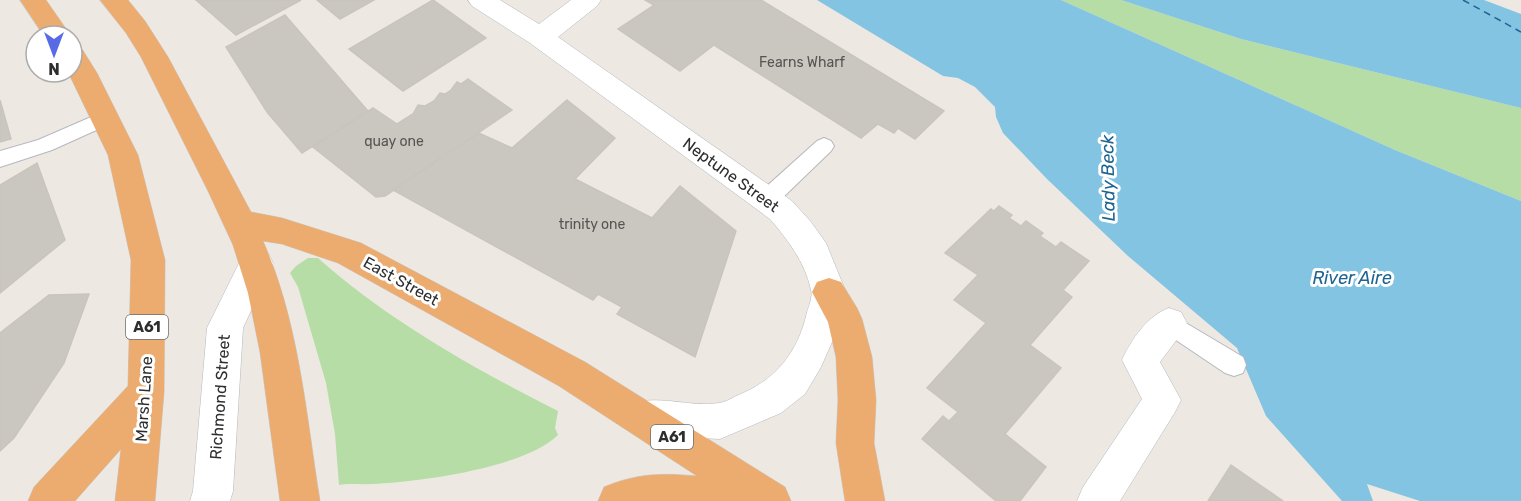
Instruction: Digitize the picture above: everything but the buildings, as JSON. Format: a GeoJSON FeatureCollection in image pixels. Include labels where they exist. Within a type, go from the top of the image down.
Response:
{"type":"FeatureCollection","features":[{"type":"Feature","properties":{"kind":"highway"},"geometry":{"type":"LineString","coordinates":[[33,0],[50,24]]}},
{"type":"Feature","properties":{"kind":"highway"},"geometry":{"type":"LineString","coordinates":[[113,0],[128,15],[162,71],[239,223],[256,263],[273,328],[300,501]]}},
{"type":"Feature","properties":{"kind":"highway","name":"A61"},"geometry":{"type":"LineString","coordinates":[[84,73],[105,118]]}},
{"type":"Feature","properties":{"kind":"highway","name":"Marsh Lane"},"geometry":{"type":"LineString","coordinates":[[105,118],[123,155],[148,260],[146,392],[135,501]]}},
{"type":"Feature","properties":{"kind":"highway","name":"East Street"},"geometry":{"type":"LineString","coordinates":[[239,223],[282,231],[349,253],[572,374],[771,501]]}},
{"type":"Feature","properties":{"kind":"highway"},"geometry":{"type":"LineString","coordinates":[[829,292],[845,319],[854,357],[857,400],[855,443],[865,501]]}},
{"type":"Feature","properties":{"kind":"highway"},"geometry":{"type":"LineString","coordinates":[[48,501],[146,392]]}},
{"type":"Feature","properties":{"kind":"highway"},"geometry":{"type":"LineString","coordinates":[[618,501],[657,492],[751,501]]}},
{"type":"Feature","properties":{"kind":"street","name":"Neptune Street"},"geometry":{"type":"LineString","coordinates":[[481,0],[540,37],[781,210],[800,231],[814,253],[829,292]]}},
{"type":"Feature","properties":{"kind":"street"},"geometry":{"type":"LineString","coordinates":[[540,37],[588,0]]}},
{"type":"Feature","properties":{"kind":"street","name":"Richmond Street"},"geometry":{"type":"LineString","coordinates":[[210,501],[213,491],[225,328],[256,263]]}},
{"type":"Feature","properties":{"kind":"street"},"geometry":{"type":"LineString","coordinates":[[642,417],[720,421],[768,401],[792,381],[808,356],[822,324],[829,292]]}},
{"type":"Feature","properties":{"kind":"street"},"geometry":{"type":"LineString","coordinates":[[1097,501],[1162,400],[1140,360],[1169,323]]}},
{"type":"Feature","properties":{"kind":"lane"},"geometry":{"type":"LineString","coordinates":[[0,159],[45,145],[105,118]]}},
{"type":"Feature","properties":{"kind":"lane"},"geometry":{"type":"LineString","coordinates":[[766,200],[824,146]]}},
{"type":"Feature","properties":{"kind":"lane"},"geometry":{"type":"LineString","coordinates":[[1169,323],[1234,365]]}},
{"type":"Feature","properties":{"kind":"green space"},"geometry":{"type":"Polygon","coordinates":[[[1061,0],[1121,0],[1241,39],[1521,108],[1521,201],[1395,150],[1061,0]]]}},
{"type":"Feature","properties":{"kind":"green space"},"geometry":{"type":"Polygon","coordinates":[[[308,258],[318,258],[345,281],[433,342],[558,411],[555,428],[558,435],[521,456],[470,471],[415,480],[339,485],[335,434],[326,383],[298,287],[290,273],[308,258]]]}},
{"type":"Feature","properties":{"kind":"water","name":"River Aire"},"geometry":{"type":"Polygon","coordinates":[[[817,0],[1061,0],[1395,150],[1521,201],[1521,501],[1420,501],[1367,484],[1373,501],[1342,501],[1266,416],[1237,348],[1128,256],[1047,179],[1003,133],[996,117],[995,107],[975,87],[958,78],[943,76],[817,0]]]}},
{"type":"Feature","properties":{"kind":"water"},"geometry":{"type":"Polygon","coordinates":[[[1121,0],[1484,0],[1521,14],[1521,108],[1241,39],[1121,0]]]}},
{"type":"Feature","properties":{"kind":"ferry route"},"geometry":{"type":"LineString","coordinates":[[1463,0],[1521,32]]}},
{"type":"Feature","properties":{"kind":"water label","name":"Lady Beck"},"geometry":{"type":"Point","coordinates":[1108,178]}}]}
